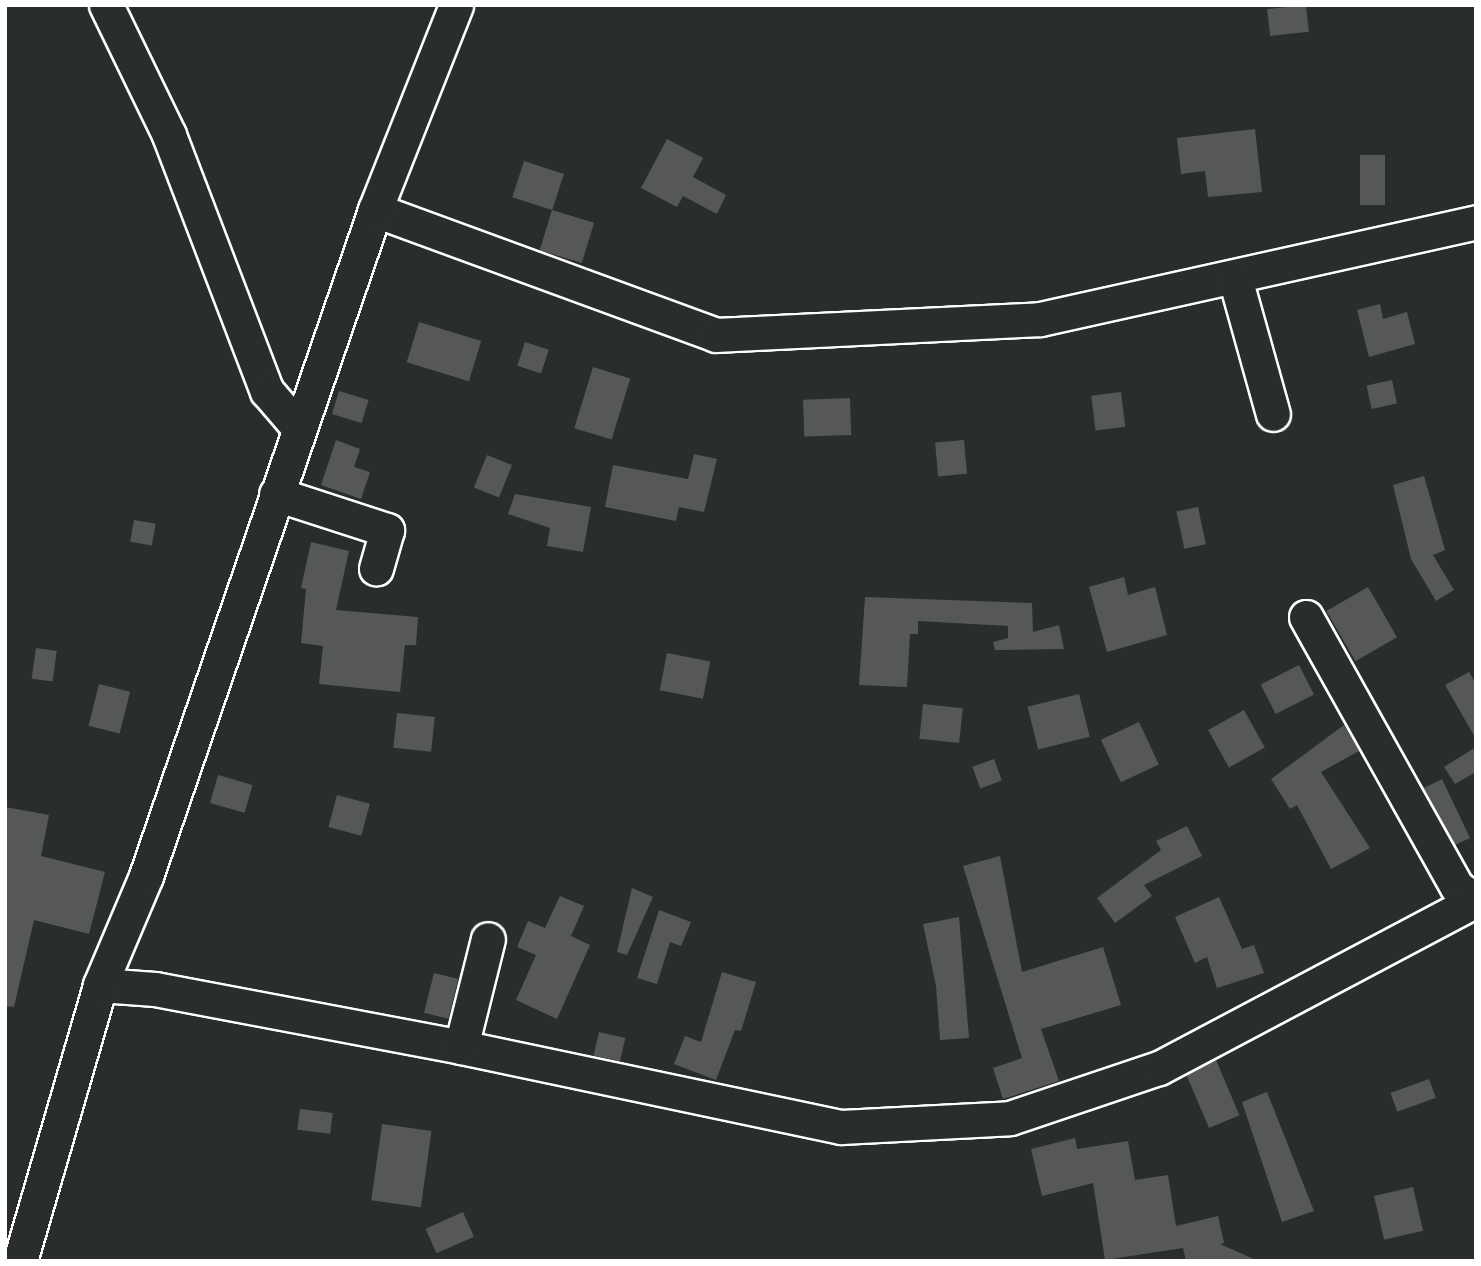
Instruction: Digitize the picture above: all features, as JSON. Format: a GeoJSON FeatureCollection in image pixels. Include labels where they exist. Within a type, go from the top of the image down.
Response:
{"type":"FeatureCollection","features":[{"type":"Feature","properties":{"kind":"street"},"geometry":{"type":"LineString","coordinates":[[106,5],[169,135],[267,391],[298,427]]}},
{"type":"Feature","properties":{"kind":"street"},"geometry":{"type":"LineString","coordinates":[[20,1261],[100,985],[146,876],[298,427],[375,210],[456,5]]}},
{"type":"Feature","properties":{"kind":"street"},"geometry":{"type":"LineString","coordinates":[[375,210],[716,335],[1040,318],[1235,278],[1476,222]]}},
{"type":"Feature","properties":{"kind":"street"},"geometry":{"type":"LineString","coordinates":[[1235,278],[1273,414]]}},
{"type":"Feature","properties":{"kind":"street"},"geometry":{"type":"LineString","coordinates":[[276,494],[387,530],[376,568]]}},
{"type":"Feature","properties":{"kind":"street"},"geometry":{"type":"LineString","coordinates":[[100,985],[155,989],[461,1047],[841,1127],[1010,1118],[1158,1068],[1475,901],[1457,887],[1306,617]]}},
{"type":"Feature","properties":{"kind":"street"},"geometry":{"type":"LineString","coordinates":[[461,1047],[488,939]]}},
{"type":"Feature","properties":{"kind":"building"},"geometry":{"type":"Polygon","coordinates":[[[1306,5],[1309,32],[1270,36],[1267,9],[1306,5]]]}},
{"type":"Feature","properties":{"kind":"building"},"geometry":{"type":"Polygon","coordinates":[[[1255,129],[1262,192],[1208,197],[1205,171],[1181,174],[1177,138],[1255,129]]]}},
{"type":"Feature","properties":{"kind":"building"},"geometry":{"type":"Polygon","coordinates":[[[667,139],[703,158],[693,177],[726,195],[717,214],[683,196],[677,207],[641,188],[667,139]]]}},
{"type":"Feature","properties":{"kind":"building"},"geometry":{"type":"Polygon","coordinates":[[[1360,155],[1385,155],[1385,205],[1360,205],[1360,155]]]}},
{"type":"Feature","properties":{"kind":"building"},"geometry":{"type":"Polygon","coordinates":[[[524,161],[564,174],[552,210],[512,197],[524,161]]]}},
{"type":"Feature","properties":{"kind":"building"},"geometry":{"type":"Polygon","coordinates":[[[552,210],[594,223],[582,263],[540,250],[552,210]]]}},
{"type":"Feature","properties":{"kind":"building"},"geometry":{"type":"Polygon","coordinates":[[[1380,304],[1383,319],[1407,312],[1415,344],[1369,357],[1357,310],[1380,304]]]}},
{"type":"Feature","properties":{"kind":"building"},"geometry":{"type":"Polygon","coordinates":[[[419,322],[481,341],[469,381],[407,362],[419,322]]]}},
{"type":"Feature","properties":{"kind":"building"},"geometry":{"type":"Polygon","coordinates":[[[525,342],[549,350],[541,374],[517,366],[525,342]]]}},
{"type":"Feature","properties":{"kind":"building"},"geometry":{"type":"Polygon","coordinates":[[[593,367],[630,378],[612,440],[574,428],[593,367]]]}},
{"type":"Feature","properties":{"kind":"building"},"geometry":{"type":"Polygon","coordinates":[[[1392,380],[1397,403],[1372,409],[1367,385],[1392,380]]]}},
{"type":"Feature","properties":{"kind":"building"},"geometry":{"type":"Polygon","coordinates":[[[339,391],[369,400],[362,423],[332,414],[339,391]]]}},
{"type":"Feature","properties":{"kind":"building"},"geometry":{"type":"Polygon","coordinates":[[[1121,392],[1125,427],[1095,430],[1091,396],[1121,392]]]}},
{"type":"Feature","properties":{"kind":"building"},"geometry":{"type":"Polygon","coordinates":[[[850,398],[851,435],[804,437],[803,400],[850,398]]]}},
{"type":"Feature","properties":{"kind":"building"},"geometry":{"type":"Polygon","coordinates":[[[336,440],[360,449],[354,467],[370,472],[361,499],[321,485],[336,440]]]}},
{"type":"Feature","properties":{"kind":"building"},"geometry":{"type":"Polygon","coordinates":[[[964,440],[967,474],[938,476],[935,443],[964,440]]]}},
{"type":"Feature","properties":{"kind":"building"},"geometry":{"type":"Polygon","coordinates":[[[694,454],[717,459],[704,512],[679,507],[676,521],[605,507],[613,465],[688,479],[694,454]]]}},
{"type":"Feature","properties":{"kind":"building"},"geometry":{"type":"Polygon","coordinates":[[[487,455],[512,465],[499,498],[474,487],[487,455]]]}},
{"type":"Feature","properties":{"kind":"building"},"geometry":{"type":"Polygon","coordinates":[[[1424,476],[1445,550],[1433,555],[1454,590],[1436,601],[1411,559],[1393,485],[1424,476]]]}},
{"type":"Feature","properties":{"kind":"building"},"geometry":{"type":"Polygon","coordinates":[[[515,494],[591,507],[583,552],[547,546],[550,528],[508,514],[515,494]]]}},
{"type":"Feature","properties":{"kind":"building"},"geometry":{"type":"Polygon","coordinates":[[[1198,507],[1206,544],[1184,549],[1176,512],[1198,507]]]}},
{"type":"Feature","properties":{"kind":"building"},"geometry":{"type":"Polygon","coordinates":[[[134,520],[156,524],[152,545],[130,542],[134,520]]]}},
{"type":"Feature","properties":{"kind":"building"},"geometry":{"type":"Polygon","coordinates":[[[311,542],[349,551],[336,610],[418,617],[416,645],[405,645],[400,692],[319,684],[323,646],[301,643],[306,589],[301,588],[311,542]]]}},
{"type":"Feature","properties":{"kind":"building"},"geometry":{"type":"Polygon","coordinates":[[[1124,577],[1128,595],[1155,587],[1167,635],[1107,652],[1089,587],[1124,577]]]}},
{"type":"Feature","properties":{"kind":"building"},"geometry":{"type":"Polygon","coordinates":[[[1368,587],[1397,637],[1355,661],[1326,611],[1368,587]]]}},
{"type":"Feature","properties":{"kind":"building"},"geometry":{"type":"Polygon","coordinates":[[[865,597],[1032,603],[1033,632],[1059,625],[1064,649],[995,650],[993,642],[1008,638],[1008,626],[918,621],[918,634],[910,634],[907,687],[859,685],[865,597]]]}},
{"type":"Feature","properties":{"kind":"building"},"geometry":{"type":"Polygon","coordinates":[[[36,648],[57,651],[52,682],[32,679],[36,648]]]}},
{"type":"Feature","properties":{"kind":"building"},"geometry":{"type":"Polygon","coordinates":[[[667,653],[710,661],[703,699],[660,690],[667,653]]]}},
{"type":"Feature","properties":{"kind":"building"},"geometry":{"type":"Polygon","coordinates":[[[1299,665],[1314,694],[1276,714],[1261,685],[1299,665]]]}},
{"type":"Feature","properties":{"kind":"building"},"geometry":{"type":"Polygon","coordinates":[[[1469,672],[1476,684],[1476,739],[1445,685],[1469,672]]]}},
{"type":"Feature","properties":{"kind":"building"},"geometry":{"type":"Polygon","coordinates":[[[99,684],[130,692],[120,733],[89,726],[99,684]]]}},
{"type":"Feature","properties":{"kind":"building"},"geometry":{"type":"Polygon","coordinates":[[[1079,694],[1090,737],[1038,750],[1028,707],[1079,694]]]}},
{"type":"Feature","properties":{"kind":"building"},"geometry":{"type":"Polygon","coordinates":[[[923,704],[963,708],[959,743],[919,739],[923,704]]]}},
{"type":"Feature","properties":{"kind":"building"},"geometry":{"type":"Polygon","coordinates":[[[1244,710],[1265,748],[1229,767],[1208,730],[1244,710]]]}},
{"type":"Feature","properties":{"kind":"building"},"geometry":{"type":"Polygon","coordinates":[[[397,713],[435,717],[431,752],[393,748],[397,713]]]}},
{"type":"Feature","properties":{"kind":"building"},"geometry":{"type":"Polygon","coordinates":[[[1139,722],[1159,765],[1121,782],[1101,740],[1139,722]]]}},
{"type":"Feature","properties":{"kind":"building"},"geometry":{"type":"Polygon","coordinates":[[[1344,725],[1359,751],[1321,772],[1370,848],[1331,869],[1297,805],[1290,809],[1271,779],[1344,725]]]}},
{"type":"Feature","properties":{"kind":"building"},"geometry":{"type":"Polygon","coordinates":[[[1476,747],[1476,772],[1455,784],[1444,767],[1476,747]]]}},
{"type":"Feature","properties":{"kind":"building"},"geometry":{"type":"Polygon","coordinates":[[[994,759],[1002,781],[980,788],[972,767],[994,759]]]}},
{"type":"Feature","properties":{"kind":"building"},"geometry":{"type":"Polygon","coordinates":[[[218,775],[253,785],[245,813],[210,803],[218,775]]]}},
{"type":"Feature","properties":{"kind":"building"},"geometry":{"type":"Polygon","coordinates":[[[1442,779],[1470,838],[1455,845],[1424,788],[1442,779]]]}},
{"type":"Feature","properties":{"kind":"building"},"geometry":{"type":"Polygon","coordinates":[[[337,795],[370,804],[361,836],[328,827],[337,795]]]}},
{"type":"Feature","properties":{"kind":"building"},"geometry":{"type":"Polygon","coordinates":[[[5,807],[49,815],[41,856],[105,872],[89,934],[34,920],[14,1007],[5,1006],[5,807]]]}},
{"type":"Feature","properties":{"kind":"building"},"geometry":{"type":"Polygon","coordinates":[[[1187,826],[1202,856],[1144,885],[1152,896],[1115,923],[1097,898],[1161,850],[1156,841],[1187,826]]]}},
{"type":"Feature","properties":{"kind":"building"},"geometry":{"type":"Polygon","coordinates":[[[1000,856],[1022,972],[1103,947],[1121,1005],[1041,1029],[1059,1081],[1003,1099],[993,1068],[1022,1058],[963,866],[1000,856]]]}},
{"type":"Feature","properties":{"kind":"building"},"geometry":{"type":"Polygon","coordinates":[[[632,888],[653,897],[627,955],[617,952],[632,888]]]}},
{"type":"Feature","properties":{"kind":"building"},"geometry":{"type":"Polygon","coordinates":[[[560,896],[584,906],[571,936],[590,945],[557,1019],[516,1000],[536,955],[517,947],[528,921],[545,928],[560,896]]]}},
{"type":"Feature","properties":{"kind":"building"},"geometry":{"type":"Polygon","coordinates":[[[1219,897],[1242,949],[1254,945],[1264,973],[1217,988],[1207,957],[1195,963],[1175,917],[1219,897]]]}},
{"type":"Feature","properties":{"kind":"building"},"geometry":{"type":"Polygon","coordinates":[[[659,910],[691,922],[681,946],[670,942],[657,984],[637,978],[659,910]]]}},
{"type":"Feature","properties":{"kind":"building"},"geometry":{"type":"Polygon","coordinates":[[[959,917],[969,1038],[940,1040],[936,986],[923,924],[959,917]]]}},
{"type":"Feature","properties":{"kind":"building"},"geometry":{"type":"Polygon","coordinates":[[[722,972],[756,982],[741,1031],[735,1030],[716,1080],[674,1064],[685,1036],[701,1042],[722,972]]]}},
{"type":"Feature","properties":{"kind":"building"},"geometry":{"type":"Polygon","coordinates":[[[434,973],[458,979],[448,1019],[424,1013],[434,973]]]}},
{"type":"Feature","properties":{"kind":"building"},"geometry":{"type":"Polygon","coordinates":[[[599,1032],[625,1038],[620,1061],[594,1055],[599,1032]]]}},
{"type":"Feature","properties":{"kind":"building"},"geometry":{"type":"Polygon","coordinates":[[[1216,1060],[1239,1115],[1209,1128],[1186,1073],[1216,1060]]]}},
{"type":"Feature","properties":{"kind":"building"},"geometry":{"type":"Polygon","coordinates":[[[1429,1079],[1436,1098],[1397,1112],[1390,1093],[1429,1079]]]}},
{"type":"Feature","properties":{"kind":"building"},"geometry":{"type":"Polygon","coordinates":[[[1267,1092],[1314,1211],[1282,1222],[1242,1102],[1267,1092]]]}},
{"type":"Feature","properties":{"kind":"building"},"geometry":{"type":"Polygon","coordinates":[[[300,1109],[333,1113],[330,1134],[297,1130],[300,1109]]]}},
{"type":"Feature","properties":{"kind":"building"},"geometry":{"type":"Polygon","coordinates":[[[382,1124],[432,1131],[421,1207],[371,1200],[382,1124]]]}},
{"type":"Feature","properties":{"kind":"building"},"geometry":{"type":"Polygon","coordinates":[[[1075,1138],[1077,1149],[1128,1141],[1135,1180],[1168,1175],[1176,1226],[1218,1216],[1224,1243],[1220,1244],[1258,1261],[1186,1261],[1183,1248],[1105,1260],[1093,1183],[1042,1196],[1031,1149],[1075,1138]]]}},
{"type":"Feature","properties":{"kind":"building"},"geometry":{"type":"Polygon","coordinates":[[[1413,1187],[1423,1231],[1384,1240],[1374,1196],[1413,1187]]]}},
{"type":"Feature","properties":{"kind":"building"},"geometry":{"type":"Polygon","coordinates":[[[463,1212],[474,1237],[437,1253],[426,1229],[463,1212]]]}}]}
